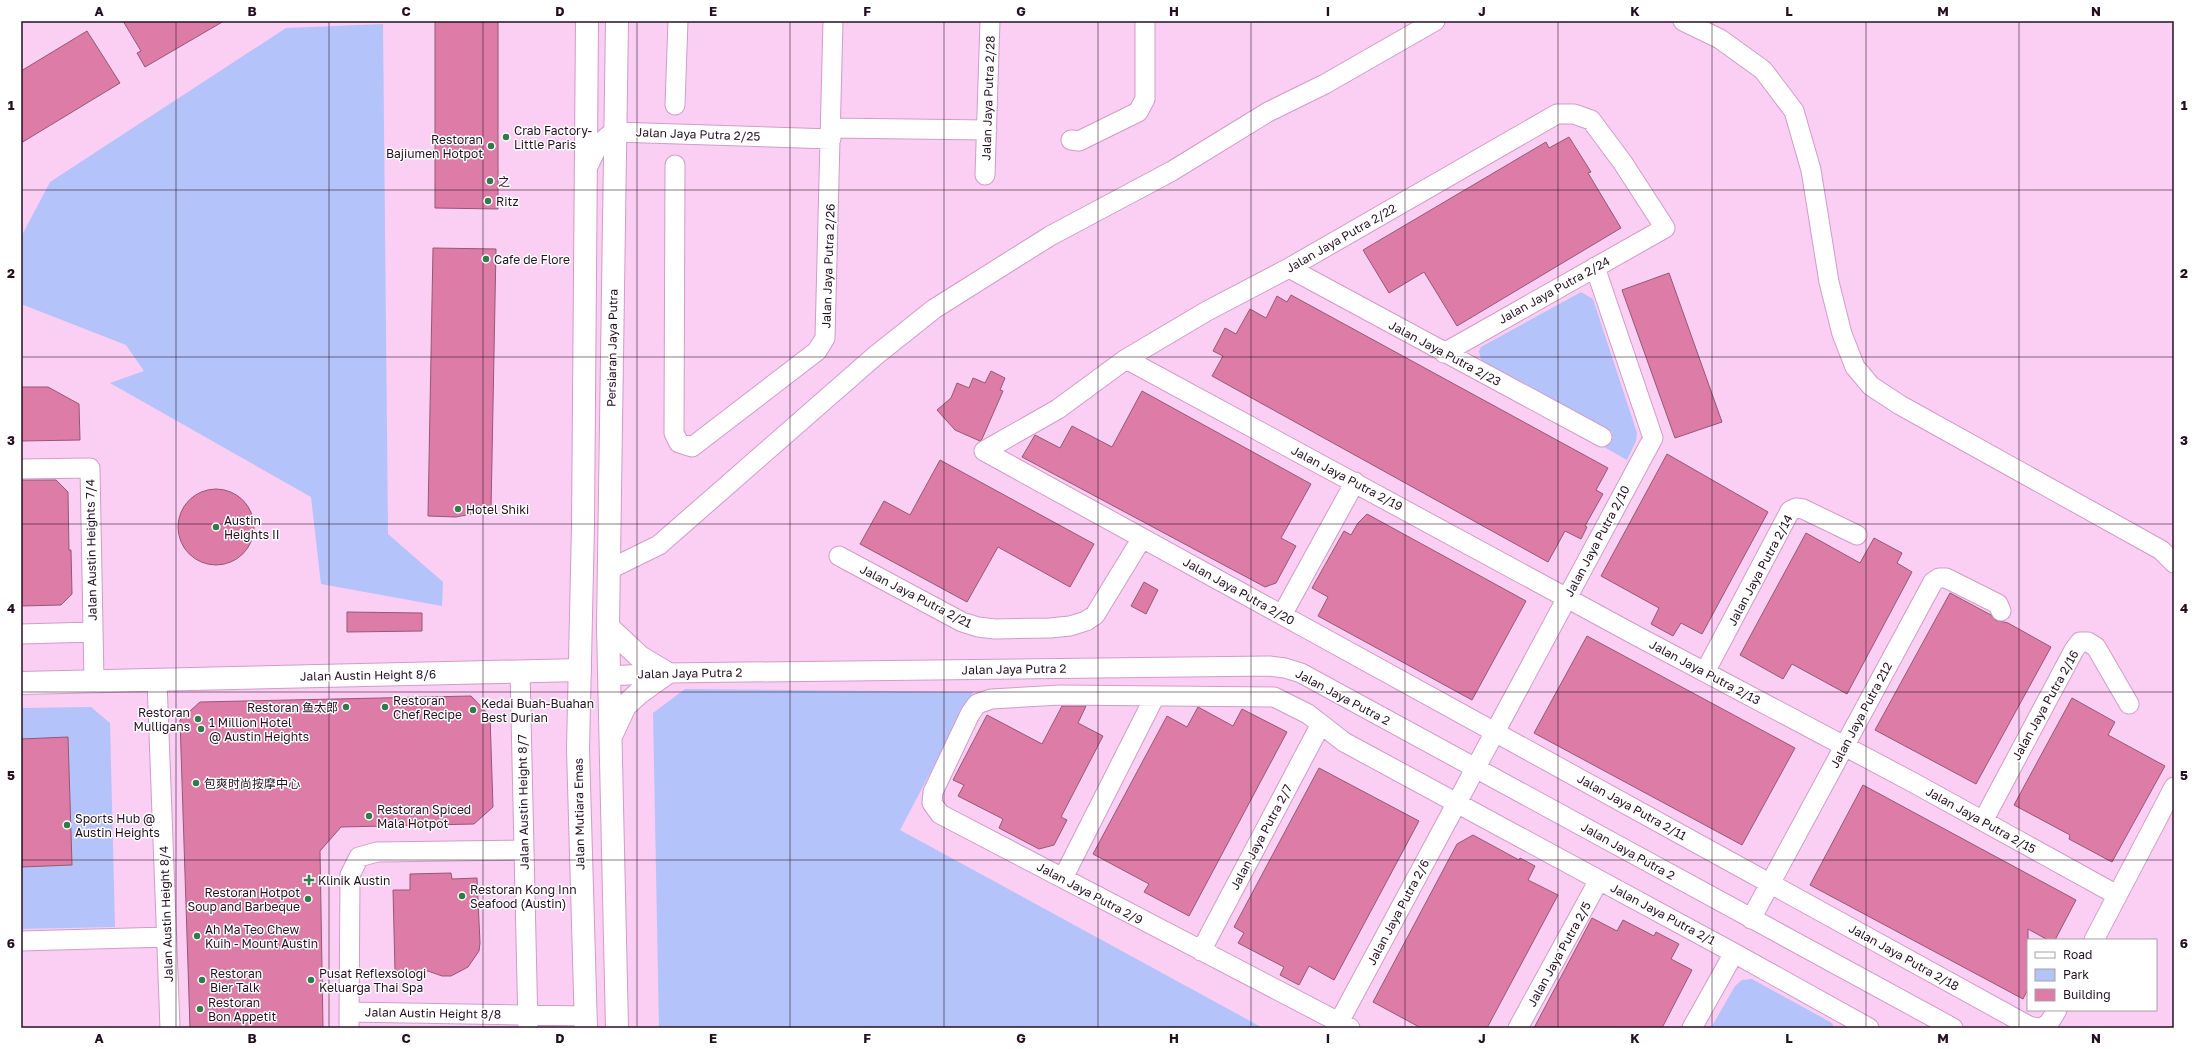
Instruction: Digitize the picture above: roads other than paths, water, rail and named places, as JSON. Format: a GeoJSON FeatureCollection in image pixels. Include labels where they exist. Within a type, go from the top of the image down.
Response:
{"type":"FeatureCollection","features":[{"type":"Feature","properties":{"kind":"main road"},"geometry":{"type":"LineString","coordinates":[[587,21],[581,625],[593,665],[608,676]]}},
{"type":"Feature","properties":{"kind":"main road","name":"Persiaran Jaya Putra"},"geometry":{"type":"LineString","coordinates":[[608,676],[608,570],[617,21]]}},
{"type":"Feature","properties":{"kind":"main road","name":"Jalan Mutiara Emas"},"geometry":{"type":"LineString","coordinates":[[581,625],[578,749],[586,1022]]}},
{"type":"Feature","properties":{"kind":"main road"},"geometry":{"type":"LineString","coordinates":[[608,627],[640,657],[667,673],[639,693],[625,706],[609,738]]}},
{"type":"Feature","properties":{"kind":"main road","name":"Jalan Austin Height 8/6"},"geometry":{"type":"LineString","coordinates":[[21,683],[580,670]]}},
{"type":"Feature","properties":{"kind":"main road"},"geometry":{"type":"LineString","coordinates":[[608,676],[616,1028]]}},
{"type":"Feature","properties":{"kind":"main road"},"geometry":{"type":"LineString","coordinates":[[578,749],[586,733],[594,692],[608,676]]}},
{"type":"Feature","properties":{"kind":"street"},"geometry":{"type":"LineString","coordinates":[[675,105],[678,21]]}},
{"type":"Feature","properties":{"kind":"street","name":"Jalan Jaya Putra 2/26"},"geometry":{"type":"LineString","coordinates":[[675,165],[674,433],[679,444],[692,448],[817,351],[825,338],[834,21]]}},
{"type":"Feature","properties":{"kind":"street","name":"Jalan Jaya Putra 2/28"},"geometry":{"type":"LineString","coordinates":[[985,176],[990,21]]}},
{"type":"Feature","properties":{"kind":"street"},"geometry":{"type":"LineString","coordinates":[[1071,140],[1078,141],[1138,112],[1142,107],[1145,99],[1145,21]]}},
{"type":"Feature","properties":{"kind":"street"},"geometry":{"type":"LineString","coordinates":[[608,570],[659,545],[875,356],[934,309],[1050,236],[1172,171],[1268,112],[1325,84],[1435,21]]}},
{"type":"Feature","properties":{"kind":"street"},"geometry":{"type":"LineString","coordinates":[[1683,21],[1720,39],[1763,70],[1794,111],[1811,170],[1829,282],[1842,334],[1855,367],[1871,386],[1900,405],[2161,550],[2174,563]]}},
{"type":"Feature","properties":{"kind":"street","name":"Jalan Jaya Putra 2/22"},"geometry":{"type":"LineString","coordinates":[[984,451],[1058,409],[1126,359],[1207,311],[1289,268],[1557,114],[1574,114],[1591,120],[1623,163],[1665,228]]}},
{"type":"Feature","properties":{"kind":"street","name":"Jalan Jaya Putra 2/25"},"geometry":{"type":"LineString","coordinates":[[616,132],[831,133],[987,130]]}},
{"type":"Feature","properties":{"kind":"street"},"geometry":{"type":"LineString","coordinates":[[586,171],[600,142],[605,137],[616,132]]}},
{"type":"Feature","properties":{"kind":"street","name":"Jalan Jaya Putra 2/24"},"geometry":{"type":"LineString","coordinates":[[1444,353],[1665,228]]}},
{"type":"Feature","properties":{"kind":"street","name":"Jalan Jaya Putra 2/10"},"geometry":{"type":"LineString","coordinates":[[1456,803],[1653,438],[1596,267]]}},
{"type":"Feature","properties":{"kind":"street","name":"Jalan Jaya Putra 2/23"},"geometry":{"type":"LineString","coordinates":[[1289,268],[1602,437]]}},
{"type":"Feature","properties":{"kind":"street","name":"Jalan Jaya Putra 2/19"},"geometry":{"type":"LineString","coordinates":[[1126,359],[1567,597]]}},
{"type":"Feature","properties":{"kind":"street","name":"Jalan Jaya Putra 2/20"},"geometry":{"type":"LineString","coordinates":[[984,451],[1494,731]]}},
{"type":"Feature","properties":{"kind":"street","name":"Jalan Austin Heights 7/4"},"geometry":{"type":"LineString","coordinates":[[21,469],[90,468],[94,681]]}},
{"type":"Feature","properties":{"kind":"street"},"geometry":{"type":"LineString","coordinates":[[1282,615],[1355,482]]}},
{"type":"Feature","properties":{"kind":"street","name":"Jalan Jaya Putra 2/14"},"geometry":{"type":"LineString","coordinates":[[1705,672],[1790,511],[1796,508],[1803,509],[1857,535]]}},
{"type":"Feature","properties":{"kind":"street","name":"Jalan Jaya Putra 2/21"},"geometry":{"type":"LineString","coordinates":[[838,556],[962,622],[978,627],[1050,628],[1070,626],[1095,615],[1142,538]]}},
{"type":"Feature","properties":{"kind":"street","name":"Jalan Jaya Putra 212"},"geometry":{"type":"LineString","coordinates":[[1751,919],[1933,582],[1939,578],[1946,578],[1998,604],[2001,611]]}},
{"type":"Feature","properties":{"kind":"street","name":"Jalan Jaya Putra 2/13"},"geometry":{"type":"LineString","coordinates":[[1567,597],[1845,746]]}},
{"type":"Feature","properties":{"kind":"street"},"geometry":{"type":"LineString","coordinates":[[21,634],[93,632]]}},
{"type":"Feature","properties":{"kind":"street","name":"Jalan Jaya Putra 2/16"},"geometry":{"type":"LineString","coordinates":[[1983,821],[2074,650],[2080,642],[2088,642],[2096,647],[2129,704]]}},
{"type":"Feature","properties":{"kind":"street","name":"Jalan Jaya Putra 2"},"geometry":{"type":"LineString","coordinates":[[608,676],[667,673],[1253,666],[1285,668],[1301,673],[1952,1028]]}},
{"type":"Feature","properties":{"kind":"street","name":"Jalan Austin Height 8/7"},"geometry":{"type":"LineString","coordinates":[[520,671],[528,1021]]}},
{"type":"Feature","properties":{"kind":"street","name":"Jalan Austin Height 8/4"},"geometry":{"type":"LineString","coordinates":[[157,680],[170,1028]]}},
{"type":"Feature","properties":{"kind":"street","name":"Jalan Jaya Putra 2/1"},"geometry":{"type":"LineString","coordinates":[[977,704],[991,699],[1060,695],[1274,697],[1308,714],[1344,742],[1734,953],[1868,1028]]}},
{"type":"Feature","properties":{"kind":"street"},"geometry":{"type":"LineString","coordinates":[[1062,878],[1155,696]]}},
{"type":"Feature","properties":{"kind":"street","name":"Jalan Jaya Putra 2/9"},"geometry":{"type":"LineString","coordinates":[[977,704],[970,714],[933,792],[932,803],[940,814],[1344,1025]]}},
{"type":"Feature","properties":{"kind":"street","name":"Jalan Jaya Putra 2/7"},"geometry":{"type":"LineString","coordinates":[[1201,950],[1321,724]]}},
{"type":"Feature","properties":{"kind":"street","name":"Jalan Jaya Putra 2/11"},"geometry":{"type":"LineString","coordinates":[[1494,731],[1770,883]]}},
{"type":"Feature","properties":{"kind":"street","name":"Jalan Jaya Putra 2/15"},"geometry":{"type":"LineString","coordinates":[[1845,746],[2117,895]]}},
{"type":"Feature","properties":{"kind":"street"},"geometry":{"type":"LineString","coordinates":[[2095,939],[2174,787]]}},
{"type":"Feature","properties":{"kind":"street","name":"Jalan Jaya Putra 2/6"},"geometry":{"type":"LineString","coordinates":[[1344,1025],[1456,803]]}},
{"type":"Feature","properties":{"kind":"street","name":"Jalan Austin Height 8/8"},"geometry":{"type":"LineString","coordinates":[[524,850],[377,852],[359,857],[350,875],[349,1020],[586,1022]]}},
{"type":"Feature","properties":{"kind":"street","name":"Jalan Jaya Putra 2/5"},"geometry":{"type":"LineString","coordinates":[[1518,1028],[1599,880]]}},
{"type":"Feature","properties":{"kind":"street","name":"Jalan Jaya Putra 2/18"},"geometry":{"type":"LineString","coordinates":[[1770,883],[2029,1026],[2046,1022]]}},
{"type":"Feature","properties":{"kind":"street"},"geometry":{"type":"LineString","coordinates":[[21,941],[167,937]]}},
{"type":"Feature","properties":{"kind":"street"},"geometry":{"type":"LineString","coordinates":[[1692,1028],[1734,953]]}},
{"type":"Feature","properties":{"kind":"place","name":"Crab Factory- Little Paris"},"geometry":{"type":"Point","coordinates":[506,137]}},
{"type":"Feature","properties":{"kind":"place","name":"Restoran Bajiumen Hotpot"},"geometry":{"type":"Point","coordinates":[491,146]}},
{"type":"Feature","properties":{"kind":"place","name":"之"},"geometry":{"type":"Point","coordinates":[490,181]}},
{"type":"Feature","properties":{"kind":"place","name":"Ritz"},"geometry":{"type":"Point","coordinates":[488,201]}},
{"type":"Feature","properties":{"kind":"place","name":"Cafe de Flore"},"geometry":{"type":"Point","coordinates":[486,259]}},
{"type":"Feature","properties":{"kind":"place","name":"Hotel Shiki"},"geometry":{"type":"Point","coordinates":[458,509]}},
{"type":"Feature","properties":{"kind":"place","name":"Austin Heights II"},"geometry":{"type":"Point","coordinates":[216,527]}},
{"type":"Feature","properties":{"kind":"place","name":"Restoran 鱼太郎"},"geometry":{"type":"Point","coordinates":[346,707]}},
{"type":"Feature","properties":{"kind":"place","name":"Restoran Chef Recipe"},"geometry":{"type":"Point","coordinates":[385,707]}},
{"type":"Feature","properties":{"kind":"place","name":"Kedai Buah-Buahan Best Durian"},"geometry":{"type":"Point","coordinates":[473,710]}},
{"type":"Feature","properties":{"kind":"place","name":"Restoran Mulligans"},"geometry":{"type":"Point","coordinates":[198,719]}},
{"type":"Feature","properties":{"kind":"place","name":"1 Million Hotel @ Austin Heights"},"geometry":{"type":"Point","coordinates":[201,729]}},
{"type":"Feature","properties":{"kind":"place","name":"包爽时尚按摩中心"},"geometry":{"type":"Point","coordinates":[196,783]}},
{"type":"Feature","properties":{"kind":"place","name":"Restoran Spiced Mala Hotpot"},"geometry":{"type":"Point","coordinates":[369,816]}},
{"type":"Feature","properties":{"kind":"place","name":"Sports Hub @ Austin Heights"},"geometry":{"type":"Point","coordinates":[67,825]}},
{"type":"Feature","properties":{"kind":"place","name":"Klinik Austin"},"geometry":{"type":"Point","coordinates":[309,880]}},
{"type":"Feature","properties":{"kind":"place","name":"Restoran Kong Inn Seafood (Austin)"},"geometry":{"type":"Point","coordinates":[462,896]}},
{"type":"Feature","properties":{"kind":"place","name":"Restoran Hotpot Soup and Barbeque"},"geometry":{"type":"Point","coordinates":[308,899]}},
{"type":"Feature","properties":{"kind":"place","name":"Ah Ma Teo Chew Kuih - Mount Austin"},"geometry":{"type":"Point","coordinates":[197,936]}},
{"type":"Feature","properties":{"kind":"place","name":"Restoran Bier Talk"},"geometry":{"type":"Point","coordinates":[202,980]}},
{"type":"Feature","properties":{"kind":"place","name":"Pusat Reflexsologi Keluarga Thai Spa"},"geometry":{"type":"Point","coordinates":[311,980]}},
{"type":"Feature","properties":{"kind":"place","name":"Restoran Bon Appetit"},"geometry":{"type":"Point","coordinates":[200,1009]}}]}
